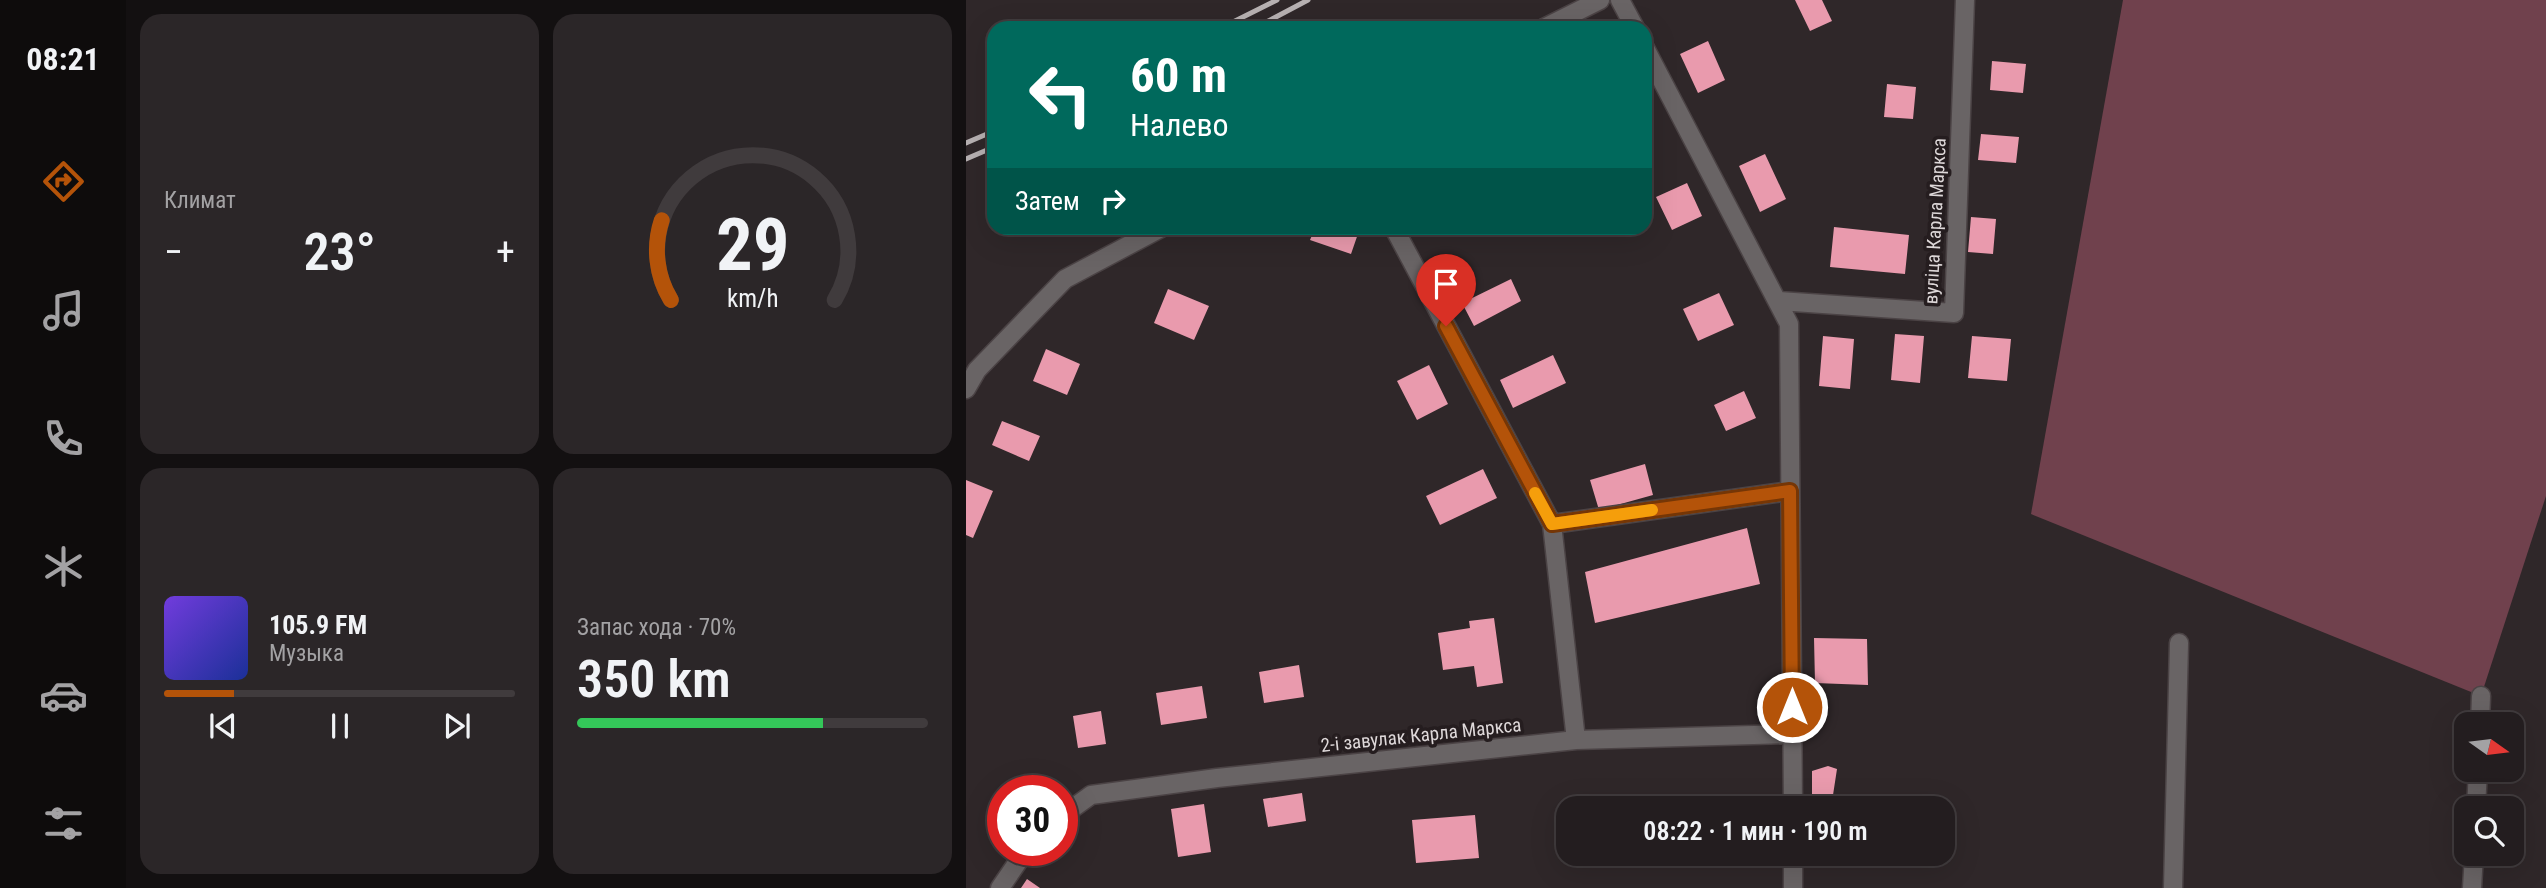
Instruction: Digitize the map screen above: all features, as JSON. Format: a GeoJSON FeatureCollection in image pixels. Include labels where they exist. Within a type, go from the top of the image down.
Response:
{"type":"FeatureCollection","features":[{"type":"Feature","properties":{"kind":"street"},"geometry":{"type":"LineString","coordinates":[[1558,21],[1600,0]]}},
{"type":"Feature","properties":{"kind":"street"},"geometry":{"type":"LineString","coordinates":[[1620,0],[1630,21]]}},
{"type":"Feature","properties":{"kind":"street","name":"вуліца Карла Маркса"},"geometry":{"type":"LineString","coordinates":[[1779,301],[1954,313],[1965,0]]}},
{"type":"Feature","properties":{"kind":"street"},"geometry":{"type":"LineString","coordinates":[[1652,61],[1789,324],[1793,796]]}},
{"type":"Feature","properties":{"kind":"street"},"geometry":{"type":"LineString","coordinates":[[966,388],[977,370],[1065,279],[1148,235]]}},
{"type":"Feature","properties":{"kind":"street"},"geometry":{"type":"LineString","coordinates":[[1398,235],[1552,524],[1576,740]]}},
{"type":"Feature","properties":{"kind":"street"},"geometry":{"type":"LineString","coordinates":[[1552,524],[1790,491]]}},
{"type":"Feature","properties":{"kind":"street"},"geometry":{"type":"LineString","coordinates":[[2173,888],[2179,643]]}},
{"type":"Feature","properties":{"kind":"street"},"geometry":{"type":"LineString","coordinates":[[2481,712],[2482,696]]}},
{"type":"Feature","properties":{"kind":"street","name":"2-і завулак Карла Маркса"},"geometry":{"type":"LineString","coordinates":[[1078,804],[1091,795],[1217,778],[1576,740],[1792,734]]}},
{"type":"Feature","properties":{"kind":"street"},"geometry":{"type":"LineString","coordinates":[[1000,888],[1015,866]]}},
{"type":"Feature","properties":{"kind":"street"},"geometry":{"type":"LineString","coordinates":[[1793,866],[1793,888]]}},
{"type":"Feature","properties":{"kind":"street"},"geometry":{"type":"LineString","coordinates":[[2472,888],[2473,866]]}},
{"type":"Feature","properties":{"kind":"shaded area"},"geometry":{"type":"Polygon","coordinates":[[[2123,0],[2546,0],[2546,496],[2481,696],[2031,514],[2123,0]]]}},
{"type":"Feature","properties":{"kind":"building"},"geometry":{"type":"Polygon","coordinates":[[[1795,0],[1822,0],[1832,21],[1810,31],[1795,0]]]}},
{"type":"Feature","properties":{"kind":"building"},"geometry":{"type":"Polygon","coordinates":[[[1708,41],[1725,80],[1698,93],[1680,54],[1708,41]]]}},
{"type":"Feature","properties":{"kind":"building"},"geometry":{"type":"Polygon","coordinates":[[[1992,61],[2026,64],[2023,93],[1990,90],[1992,61]]]}},
{"type":"Feature","properties":{"kind":"building"},"geometry":{"type":"Polygon","coordinates":[[[1887,84],[1916,87],[1913,119],[1884,117],[1887,84]]]}},
{"type":"Feature","properties":{"kind":"building"},"geometry":{"type":"Polygon","coordinates":[[[1981,134],[2019,137],[2016,163],[1978,160],[1981,134]]]}},
{"type":"Feature","properties":{"kind":"building"},"geometry":{"type":"Polygon","coordinates":[[[1765,154],[1786,199],[1760,212],[1739,166],[1765,154]]]}},
{"type":"Feature","properties":{"kind":"building"},"geometry":{"type":"Polygon","coordinates":[[[1687,183],[1702,216],[1672,230],[1656,197],[1687,183]]]}},
{"type":"Feature","properties":{"kind":"building"},"geometry":{"type":"Polygon","coordinates":[[[1971,217],[1996,219],[1993,254],[1968,252],[1971,217]]]}},
{"type":"Feature","properties":{"kind":"building"},"geometry":{"type":"Polygon","coordinates":[[[1834,227],[1909,235],[1905,274],[1830,267],[1834,227]]]}},
{"type":"Feature","properties":{"kind":"building"},"geometry":{"type":"Polygon","coordinates":[[[1312,235],[1358,235],[1351,254],[1310,240],[1312,235]]]}},
{"type":"Feature","properties":{"kind":"building"},"geometry":{"type":"Polygon","coordinates":[[[1511,279],[1521,301],[1474,326],[1462,303],[1511,279]]]}},
{"type":"Feature","properties":{"kind":"building"},"geometry":{"type":"Polygon","coordinates":[[[1168,289],[1209,306],[1194,340],[1154,323],[1168,289]]]}},
{"type":"Feature","properties":{"kind":"building"},"geometry":{"type":"Polygon","coordinates":[[[1719,293],[1734,325],[1698,341],[1683,309],[1719,293]]]}},
{"type":"Feature","properties":{"kind":"building"},"geometry":{"type":"Polygon","coordinates":[[[1895,334],[1924,336],[1920,383],[1891,380],[1895,334]]]}},
{"type":"Feature","properties":{"kind":"building"},"geometry":{"type":"Polygon","coordinates":[[[1823,336],[1854,339],[1850,389],[1819,386],[1823,336]]]}},
{"type":"Feature","properties":{"kind":"building"},"geometry":{"type":"Polygon","coordinates":[[[1972,336],[2011,339],[2007,381],[1968,378],[1972,336]]]}},
{"type":"Feature","properties":{"kind":"building"},"geometry":{"type":"Polygon","coordinates":[[[1046,349],[1080,364],[1067,395],[1033,381],[1046,349]]]}},
{"type":"Feature","properties":{"kind":"building"},"geometry":{"type":"Polygon","coordinates":[[[1553,355],[1566,383],[1513,408],[1500,380],[1553,355]]]}},
{"type":"Feature","properties":{"kind":"building"},"geometry":{"type":"Polygon","coordinates":[[[1429,365],[1448,404],[1417,420],[1397,381],[1429,365]]]}},
{"type":"Feature","properties":{"kind":"building"},"geometry":{"type":"Polygon","coordinates":[[[1744,391],[1756,418],[1726,431],[1714,405],[1744,391]]]}},
{"type":"Feature","properties":{"kind":"building"},"geometry":{"type":"Polygon","coordinates":[[[1002,421],[1040,436],[1029,461],[992,445],[1002,421]]]}},
{"type":"Feature","properties":{"kind":"building"},"geometry":{"type":"Polygon","coordinates":[[[1645,464],[1653,495],[1599,510],[1590,480],[1645,464]]]}},
{"type":"Feature","properties":{"kind":"building"},"geometry":{"type":"Polygon","coordinates":[[[1483,469],[1497,498],[1440,525],[1426,496],[1483,469]]]}},
{"type":"Feature","properties":{"kind":"building"},"geometry":{"type":"Polygon","coordinates":[[[966,480],[993,491],[973,538],[966,535],[966,480]]]}},
{"type":"Feature","properties":{"kind":"building"},"geometry":{"type":"Polygon","coordinates":[[[1747,528],[1760,584],[1595,623],[1585,572],[1747,528]]]}},
{"type":"Feature","properties":{"kind":"building"},"geometry":{"type":"Polygon","coordinates":[[[1494,618],[1503,683],[1477,687],[1474,666],[1443,670],[1438,633],[1470,628],[1469,621],[1494,618]]]}},
{"type":"Feature","properties":{"kind":"building"},"geometry":{"type":"Polygon","coordinates":[[[1814,638],[1867,639],[1868,685],[1815,683],[1814,638]]]}},
{"type":"Feature","properties":{"kind":"building"},"geometry":{"type":"Polygon","coordinates":[[[1299,665],[1304,697],[1264,703],[1259,672],[1299,665]]]}},
{"type":"Feature","properties":{"kind":"building"},"geometry":{"type":"Polygon","coordinates":[[[1202,686],[1207,718],[1161,725],[1156,693],[1202,686]]]}},
{"type":"Feature","properties":{"kind":"building"},"geometry":{"type":"Polygon","coordinates":[[[1101,711],[1106,744],[1078,748],[1073,716],[1101,711]]]}},
{"type":"Feature","properties":{"kind":"building"},"geometry":{"type":"Polygon","coordinates":[[[1828,766],[1837,769],[1833,796],[1812,796],[1812,771],[1828,766]]]}},
{"type":"Feature","properties":{"kind":"building"},"geometry":{"type":"Polygon","coordinates":[[[1302,793],[1306,821],[1268,827],[1263,799],[1302,793]]]}},
{"type":"Feature","properties":{"kind":"building"},"geometry":{"type":"Polygon","coordinates":[[[1204,804],[1211,852],[1178,857],[1171,809],[1204,804]]]}},
{"type":"Feature","properties":{"kind":"building"},"geometry":{"type":"Polygon","coordinates":[[[1475,815],[1479,858],[1416,863],[1412,820],[1475,815]]]}},
{"type":"Feature","properties":{"kind":"building"},"geometry":{"type":"Polygon","coordinates":[[[1027,879],[1040,888],[1021,888],[1027,879]]]}},
{"type":"Feature","properties":{"kind":"railway"},"geometry":{"type":"LineString","coordinates":[[1235,21],[1277,0]]}},
{"type":"Feature","properties":{"kind":"railway"},"geometry":{"type":"LineString","coordinates":[[1268,21],[1308,0]]}},
{"type":"Feature","properties":{"kind":"railway"},"geometry":{"type":"LineString","coordinates":[[966,143],[987,134]]}},
{"type":"Feature","properties":{"kind":"railway"},"geometry":{"type":"LineString","coordinates":[[966,159],[987,150]]}},
{"type":"Feature","properties":{"kind":"slow traffic"},"geometry":{"type":"LineString","coordinates":[[1535,493],[1552,524],[1652,510]]}},
{"type":"Feature","properties":{"kind":"route"},"geometry":{"type":"LineString","coordinates":[[1446,326],[1552,524],[1790,491],[1792,707]]}}]}
